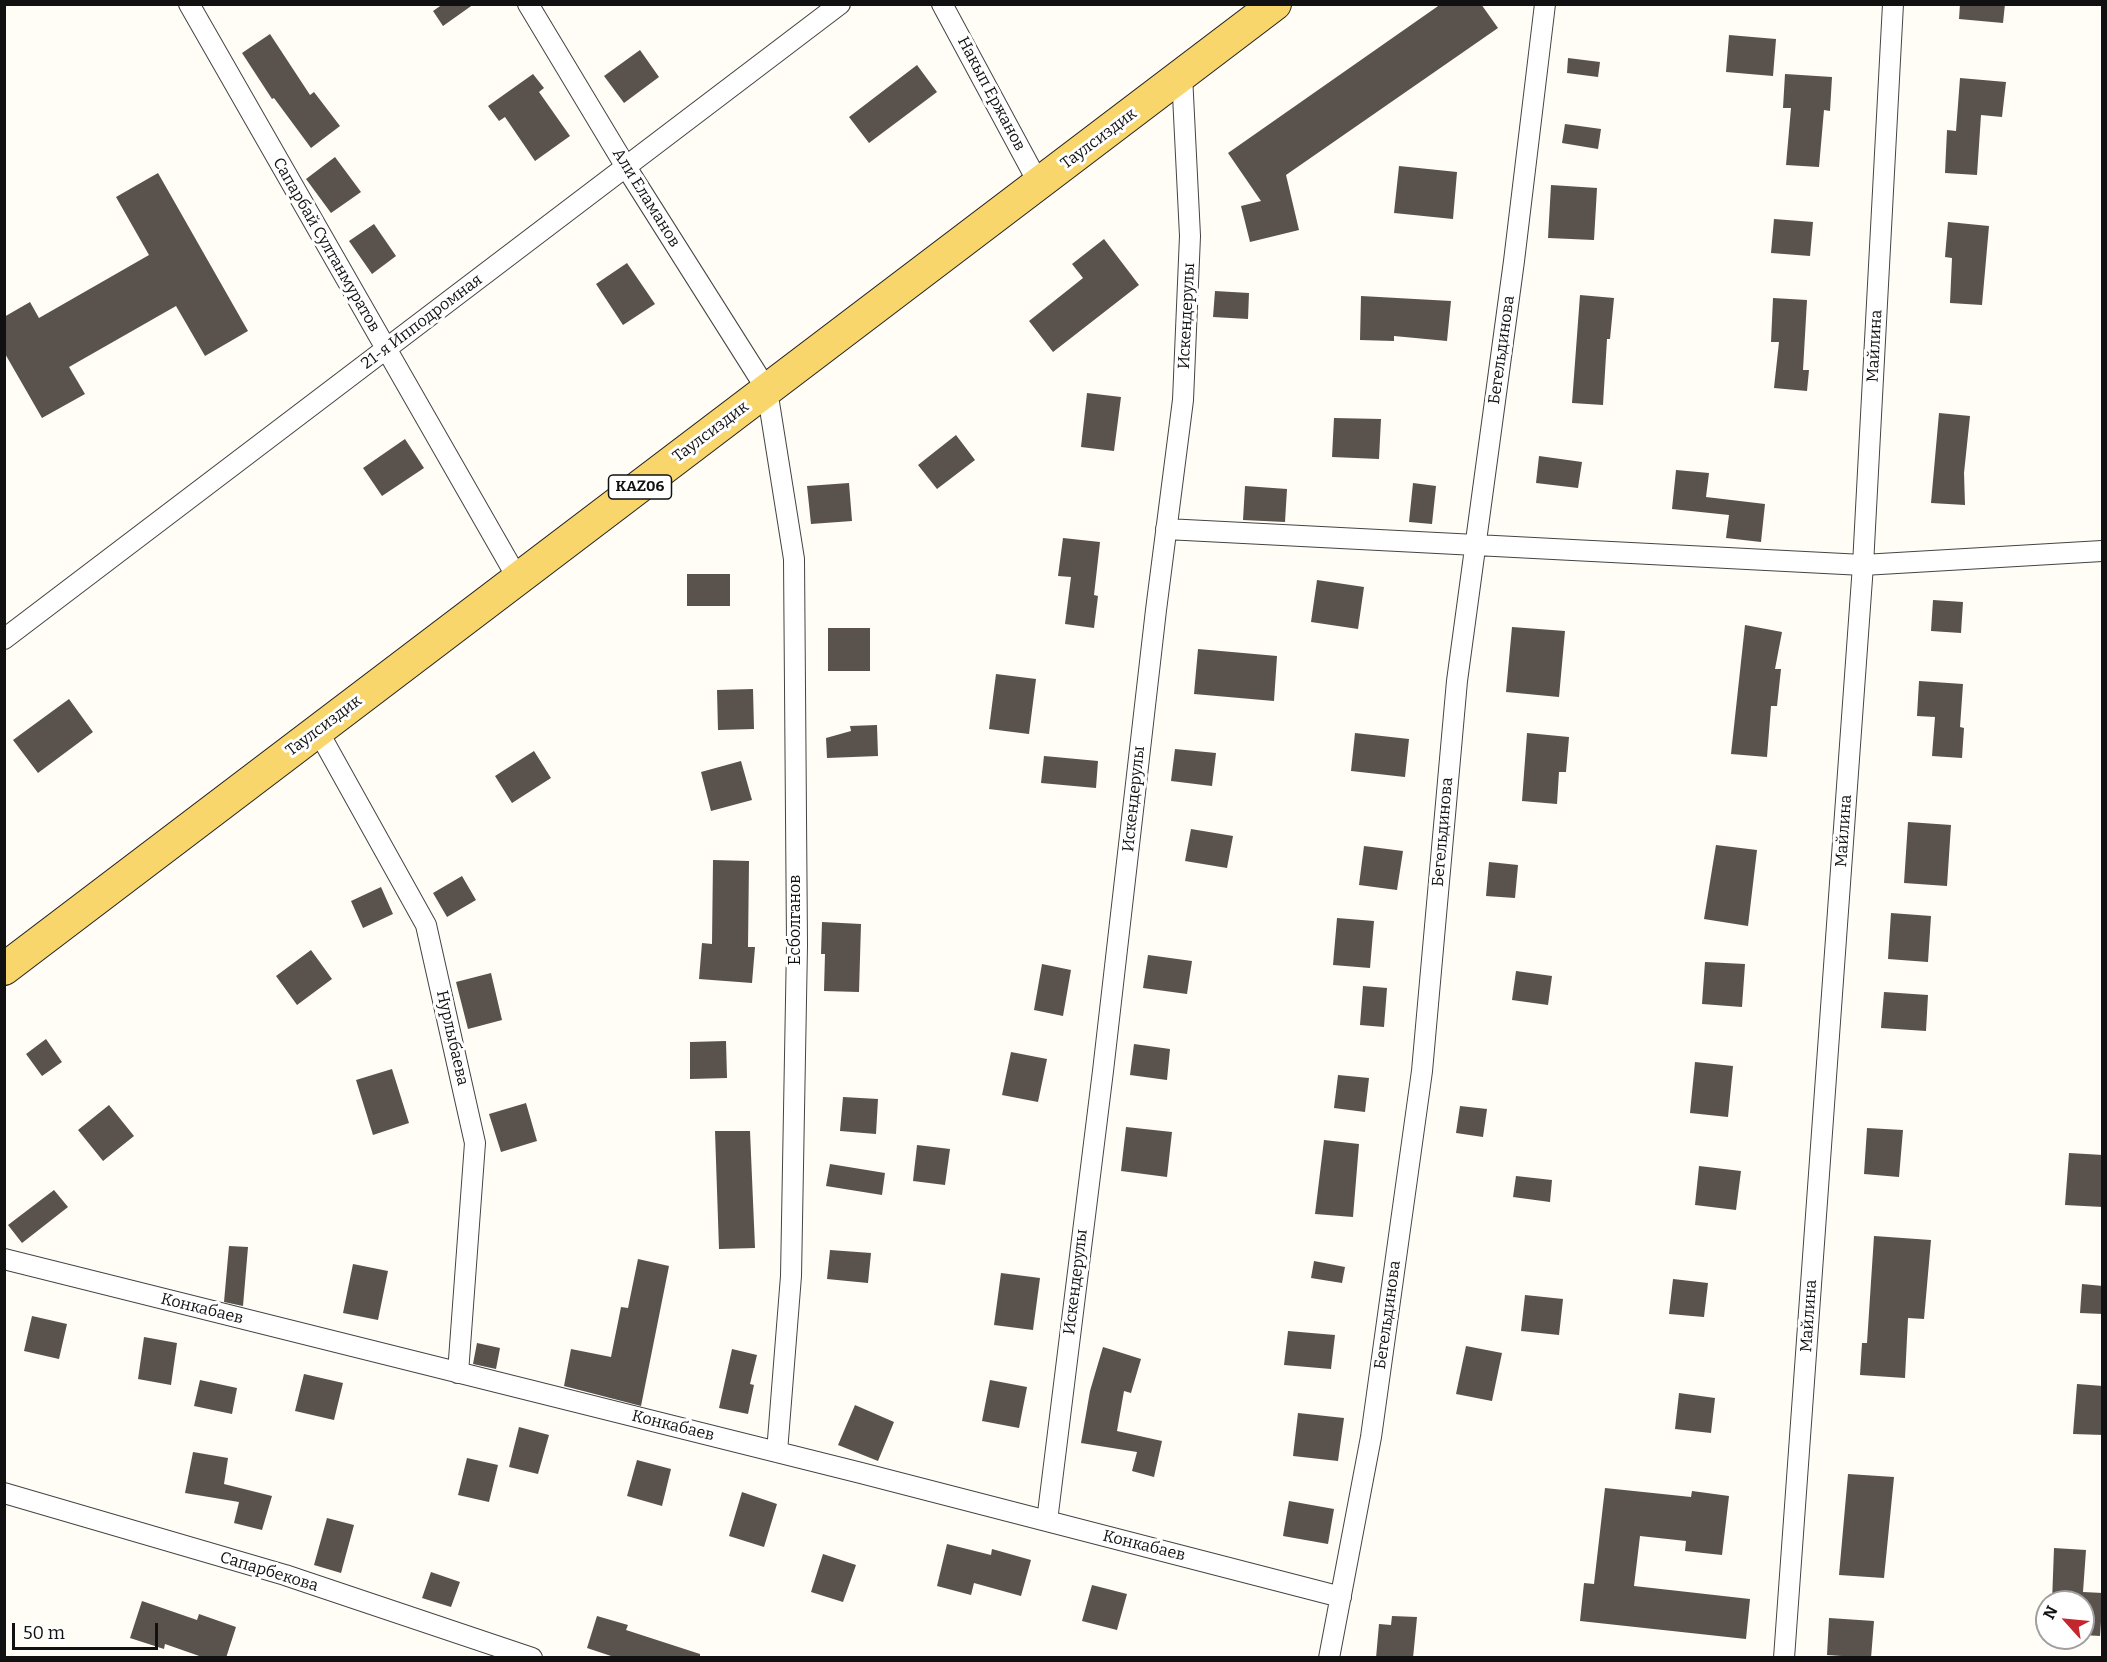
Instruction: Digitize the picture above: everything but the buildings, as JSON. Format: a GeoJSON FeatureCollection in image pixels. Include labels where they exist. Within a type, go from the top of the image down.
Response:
{"type":"FeatureCollection","features":[{"type":"Feature","properties":{"kind":"main road","name":"Таулсиздик"},"geometry":{"type":"LineString","coordinates":[[4,969],[1275,4]]}},
{"type":"Feature","properties":{"kind":"street","name":"Сапарбай Султанмуратов"},"geometry":{"type":"LineString","coordinates":[[189,4],[518,579]]}},
{"type":"Feature","properties":{"kind":"street","name":"Али Еламанов"},"geometry":{"type":"LineString","coordinates":[[528,4],[626,167],[767,390]]}},
{"type":"Feature","properties":{"kind":"street","name":"21-я Ипподромная"},"geometry":{"type":"LineString","coordinates":[[4,639],[840,4]]}},
{"type":"Feature","properties":{"kind":"street","name":"Накып Ержанов"},"geometry":{"type":"LineString","coordinates":[[942,4],[1039,184]]}},
{"type":"Feature","properties":{"kind":"street","name":"Бегельдинова"},"geometry":{"type":"LineString","coordinates":[[1329,1658],[1371,1437],[1422,1071],[1457,681],[1545,4]]}},
{"type":"Feature","properties":{"kind":"street","name":"Майлина"},"geometry":{"type":"LineString","coordinates":[[1784,1658],[1863,566],[1893,4]]}},
{"type":"Feature","properties":{"kind":"street","name":"Искендерулы"},"geometry":{"type":"LineString","coordinates":[[1047,1521],[1183,400],[1191,236],[1182,75]]}},
{"type":"Feature","properties":{"kind":"street","name":"Есболганов"},"geometry":{"type":"LineString","coordinates":[[767,390],[794,559],[797,945],[792,1265],[777,1452]]}},
{"type":"Feature","properties":{"kind":"street"},"geometry":{"type":"LineString","coordinates":[[1166,529],[1863,566],[2103,551]]}},
{"type":"Feature","properties":{"kind":"street","name":"Нурлыбаева"},"geometry":{"type":"LineString","coordinates":[[318,731],[426,925],[475,1143],[458,1373]]}},
{"type":"Feature","properties":{"kind":"street","name":"Конкабаев"},"geometry":{"type":"LineString","coordinates":[[4,1259],[777,1452],[1341,1597]]}},
{"type":"Feature","properties":{"kind":"street","name":"Сапарбекова"},"geometry":{"type":"LineString","coordinates":[[4,1493],[285,1575],[532,1658]]}}]}
